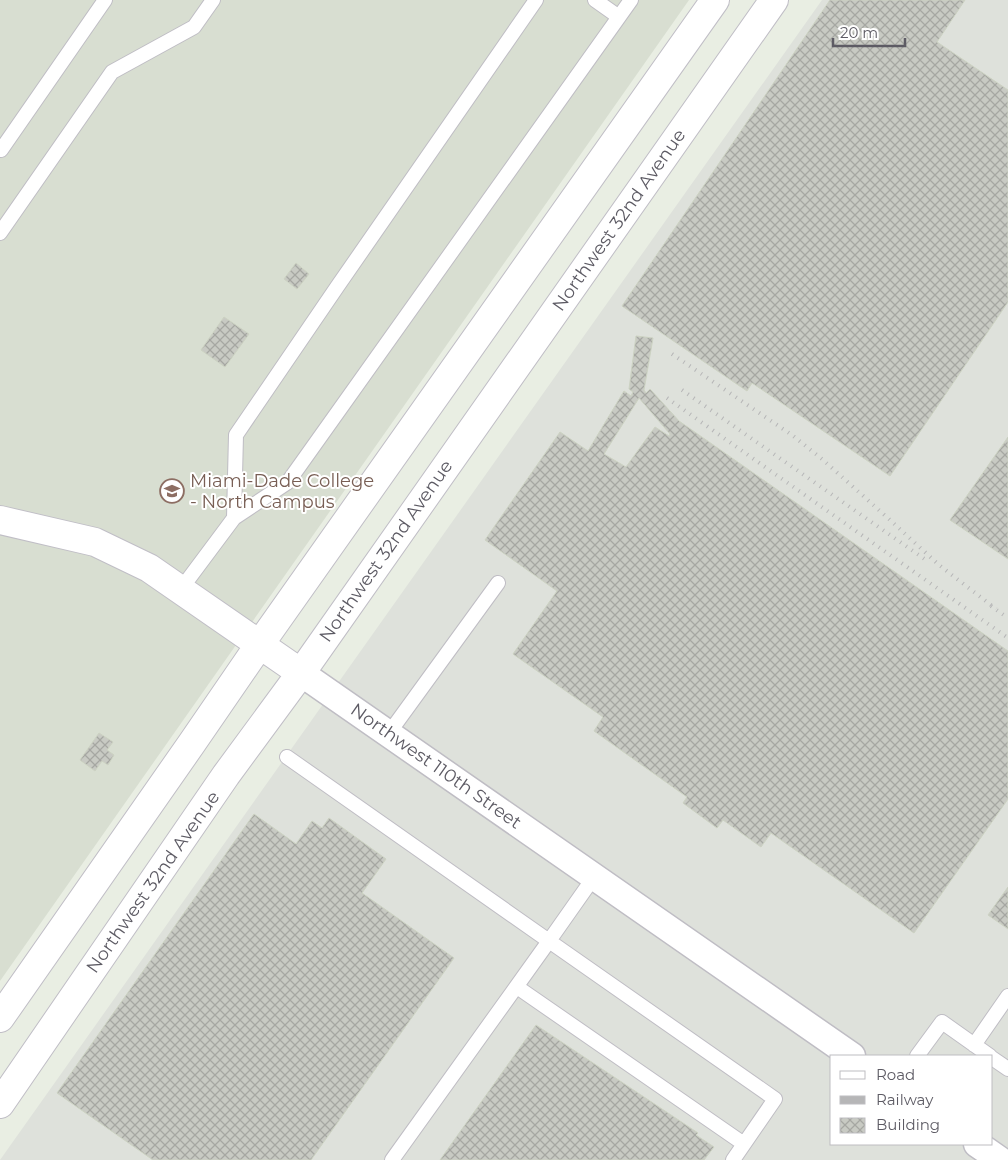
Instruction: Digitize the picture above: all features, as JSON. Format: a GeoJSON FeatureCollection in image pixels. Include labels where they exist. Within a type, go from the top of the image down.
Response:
{"type":"FeatureCollection","features":[{"type":"Feature","properties":{"kind":"main road"},"geometry":{"type":"LineString","coordinates":[[0,1018],[260,644],[715,0]]}},
{"type":"Feature","properties":{"kind":"main road","name":"Northwest 32nd Avenue"},"geometry":{"type":"LineString","coordinates":[[0,1104],[226,775],[301,672],[774,0]]}},
{"type":"Feature","properties":{"kind":"main road","name":"Northwest 110th Street"},"geometry":{"type":"LineString","coordinates":[[0,520],[95,542],[149,568],[301,672]]}},
{"type":"Feature","properties":{"kind":"street","name":"Northwest 110th Street"},"geometry":{"type":"LineString","coordinates":[[301,672],[851,1055]]}},
{"type":"Feature","properties":{"kind":"street"},"geometry":{"type":"LineString","coordinates":[[978,1145],[1000,1160]]}},
{"type":"Feature","properties":{"kind":"lane"},"geometry":{"type":"LineString","coordinates":[[1,150],[105,0]]}},
{"type":"Feature","properties":{"kind":"lane"},"geometry":{"type":"LineString","coordinates":[[0,232],[112,72],[194,27],[213,0]]}},
{"type":"Feature","properties":{"kind":"lane"},"geometry":{"type":"LineString","coordinates":[[234,518],[236,435],[536,0]]}},
{"type":"Feature","properties":{"kind":"lane"},"geometry":{"type":"LineString","coordinates":[[595,0],[619,17]]}},
{"type":"Feature","properties":{"kind":"lane"},"geometry":{"type":"LineString","coordinates":[[181,589],[234,518],[288,482],[631,0]]}},
{"type":"Feature","properties":{"kind":"lane"},"geometry":{"type":"LineString","coordinates":[[389,733],[498,583]]}},
{"type":"Feature","properties":{"kind":"lane"},"geometry":{"type":"LineString","coordinates":[[287,758],[775,1099],[733,1160]]}},
{"type":"Feature","properties":{"kind":"lane"},"geometry":{"type":"LineString","coordinates":[[392,1160],[517,987],[594,876]]}},
{"type":"Feature","properties":{"kind":"lane"},"geometry":{"type":"LineString","coordinates":[[517,987],[744,1144]]}},
{"type":"Feature","properties":{"kind":"lane"},"geometry":{"type":"LineString","coordinates":[[974,1045],[1008,996]]}},
{"type":"Feature","properties":{"kind":"lane"},"geometry":{"type":"LineString","coordinates":[[918,1055],[942,1022],[988,1055]]}},
{"type":"Feature","properties":{"kind":"lane"},"geometry":{"type":"LineString","coordinates":[[993,1058],[1008,1069]]}},
{"type":"Feature","properties":{"kind":"shaded area","name":"Miami-Dade College - North Campus"},"geometry":{"type":"Polygon","coordinates":[[[0,0],[689,0],[0,981],[0,0]]]}},
{"type":"Feature","properties":{"kind":"shaded area"},"geometry":{"type":"Polygon","coordinates":[[[822,0],[1008,0],[1008,1160],[0,1160],[822,0]]]}},
{"type":"Feature","properties":{"kind":"building"},"geometry":{"type":"Polygon","coordinates":[[[830,0],[965,0],[937,42],[1008,90],[1008,302],[890,476],[752,383],[747,391],[622,306],[830,0]]]}},
{"type":"Feature","properties":{"kind":"building"},"geometry":{"type":"Polygon","coordinates":[[[296,263],[309,274],[297,289],[284,279],[296,263]]]}},
{"type":"Feature","properties":{"kind":"building"},"geometry":{"type":"Polygon","coordinates":[[[224,317],[249,334],[225,367],[201,350],[224,317]]]}},
{"type":"Feature","properties":{"kind":"building"},"geometry":{"type":"Polygon","coordinates":[[[636,336],[653,338],[644,390],[646,393],[650,389],[679,421],[1008,651],[1008,799],[914,933],[771,833],[761,847],[723,820],[717,828],[683,803],[687,797],[594,731],[603,717],[513,654],[557,591],[485,540],[560,432],[588,451],[624,391],[631,396],[633,392],[629,389],[636,336]],[[639,398],[604,454],[626,467],[655,427],[669,436],[670,434],[639,398]]]}},
{"type":"Feature","properties":{"kind":"building"},"geometry":{"type":"Polygon","coordinates":[[[1008,437],[1008,559],[950,520],[1008,437]]]}},
{"type":"Feature","properties":{"kind":"building"},"geometry":{"type":"Polygon","coordinates":[[[99,733],[113,742],[107,750],[114,755],[108,765],[102,761],[95,771],[80,760],[99,733]]]}},
{"type":"Feature","properties":{"kind":"building"},"geometry":{"type":"Polygon","coordinates":[[[254,814],[296,844],[312,821],[322,828],[329,818],[386,859],[362,893],[454,958],[311,1160],[153,1160],[57,1093],[254,814]]]}},
{"type":"Feature","properties":{"kind":"building"},"geometry":{"type":"Polygon","coordinates":[[[1008,887],[1008,929],[988,915],[1008,887]]]}},
{"type":"Feature","properties":{"kind":"building"},"geometry":{"type":"Polygon","coordinates":[[[536,1025],[698,1133],[696,1135],[714,1147],[704,1160],[440,1160],[536,1025]]]}},
{"type":"Feature","properties":{"kind":"railway"},"geometry":{"type":"LineString","coordinates":[[672,354],[792,435],[822,459],[939,565],[996,609]]}},
{"type":"Feature","properties":{"kind":"railway"},"geometry":{"type":"LineString","coordinates":[[682,390],[926,560]]}},
{"type":"Feature","properties":{"kind":"railway"},"geometry":{"type":"LineString","coordinates":[[667,398],[1008,638]]}},
{"type":"Feature","properties":{"kind":"railway"},"geometry":{"type":"LineString","coordinates":[[991,606],[1008,618]]}},
{"type":"Feature","properties":{"kind":"place","name":"Miami-Dade College - North Campus"},"geometry":{"type":"Point","coordinates":[172,491]}}]}
